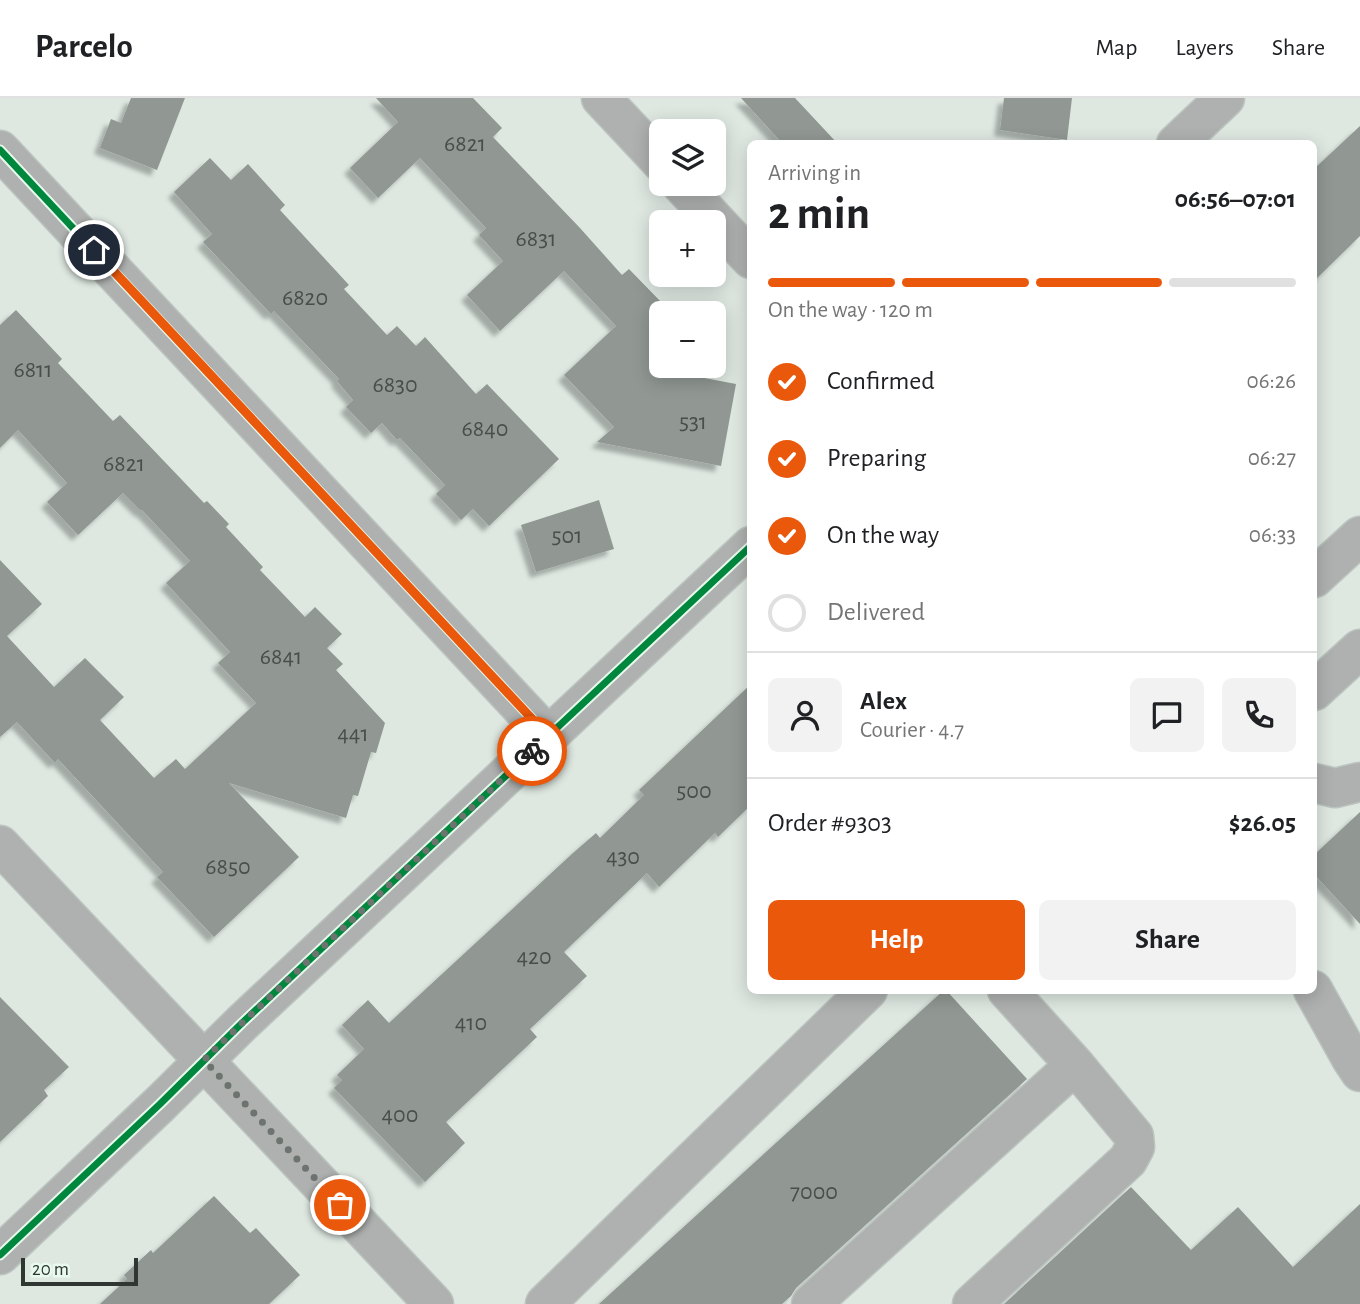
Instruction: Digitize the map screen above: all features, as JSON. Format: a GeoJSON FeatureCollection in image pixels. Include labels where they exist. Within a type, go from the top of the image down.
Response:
{"type":"FeatureCollection","features":[{"type":"Feature","properties":{"kind":"street"},"geometry":{"type":"LineString","coordinates":[[601,98],[649,149]]}},
{"type":"Feature","properties":{"kind":"street"},"geometry":{"type":"LineString","coordinates":[[1180,140],[1225,98]]}},
{"type":"Feature","properties":{"kind":"street"},"geometry":{"type":"LineString","coordinates":[[0,150],[548,736]]}},
{"type":"Feature","properties":{"kind":"street"},"geometry":{"type":"LineString","coordinates":[[692,196],[747,255]]}},
{"type":"Feature","properties":{"kind":"street"},"geometry":{"type":"LineString","coordinates":[[1317,575],[1360,536]]}},
{"type":"Feature","properties":{"kind":"street"},"geometry":{"type":"LineString","coordinates":[[0,1255],[252,1013],[747,550]]}},
{"type":"Feature","properties":{"kind":"street"},"geometry":{"type":"LineString","coordinates":[[1317,688],[1360,649]]}},
{"type":"Feature","properties":{"kind":"street"},"geometry":{"type":"LineString","coordinates":[[1317,784],[1335,788],[1360,782]]}},
{"type":"Feature","properties":{"kind":"street"},"geometry":{"type":"LineString","coordinates":[[0,845],[434,1304]]}},
{"type":"Feature","properties":{"kind":"street"},"geometry":{"type":"LineString","coordinates":[[545,1304],[864,994]]}},
{"type":"Feature","properties":{"kind":"street"},"geometry":{"type":"LineString","coordinates":[[972,1304],[1128,1160],[1135,1147],[1135,1136],[1011,994]]}},
{"type":"Feature","properties":{"kind":"street"},"geometry":{"type":"LineString","coordinates":[[1315,994],[1360,1072]]}},
{"type":"Feature","properties":{"kind":"street"},"geometry":{"type":"LineString","coordinates":[[811,1304],[1075,1065]]}},
{"type":"Feature","properties":{"kind":"building"},"geometry":{"type":"Polygon","coordinates":[[[131,98],[185,98],[157,170],[100,148],[111,119],[121,123],[131,98]]]}},
{"type":"Feature","properties":{"kind":"building"},"geometry":{"type":"Polygon","coordinates":[[[376,98],[473,98],[502,128],[493,137],[622,275],[629,269],[660,301],[649,301],[649,378],[704,378],[736,384],[721,466],[597,442],[614,427],[564,375],[616,326],[564,271],[500,331],[467,295],[503,261],[479,235],[486,228],[420,158],[378,198],[350,168],[398,122],[376,98]]]}},
{"type":"Feature","properties":{"kind":"building"},"geometry":{"type":"Polygon","coordinates":[[[741,98],[795,98],[834,140],[779,140],[741,98]]]}},
{"type":"Feature","properties":{"kind":"building"},"geometry":{"type":"Polygon","coordinates":[[[1004,98],[1072,98],[1067,140],[1000,130],[1004,98]]]}},
{"type":"Feature","properties":{"kind":"building"},"geometry":{"type":"Polygon","coordinates":[[[1360,126],[1360,236],[1317,278],[1317,166],[1360,126]]]}},
{"type":"Feature","properties":{"kind":"building"},"geometry":{"type":"Polygon","coordinates":[[[210,158],[231,180],[248,164],[285,205],[280,210],[349,285],[344,289],[387,335],[397,326],[416,346],[425,337],[476,394],[487,384],[559,459],[489,526],[473,509],[461,520],[436,494],[445,485],[382,423],[371,433],[346,407],[353,400],[337,381],[339,379],[274,311],[271,314],[203,242],[212,234],[174,192],[210,158]]]}},
{"type":"Feature","properties":{"kind":"building"},"geometry":{"type":"Polygon","coordinates":[[[16,310],[62,359],[58,363],[113,421],[120,415],[204,503],[207,501],[229,524],[226,527],[263,567],[260,570],[305,617],[315,607],[342,634],[327,648],[343,664],[336,670],[385,723],[376,753],[371,752],[358,796],[353,795],[346,818],[229,783],[299,857],[214,937],[157,877],[163,872],[58,759],[55,763],[17,722],[0,737],[0,560],[42,604],[7,636],[54,687],[85,658],[124,697],[100,720],[154,778],[176,759],[185,769],[256,703],[218,663],[230,652],[166,583],[190,561],[142,510],[123,493],[78,535],[47,502],[67,483],[18,430],[0,448],[0,325],[16,310]]]}},
{"type":"Feature","properties":{"kind":"building"},"geometry":{"type":"Polygon","coordinates":[[[599,500],[614,549],[536,572],[521,525],[599,500]]]}},
{"type":"Feature","properties":{"kind":"building"},"geometry":{"type":"Polygon","coordinates":[[[747,688],[747,809],[718,837],[715,833],[659,887],[647,873],[564,952],[587,976],[530,1029],[537,1037],[446,1122],[465,1143],[425,1182],[334,1088],[342,1080],[337,1075],[364,1049],[342,1025],[368,1000],[389,1023],[573,853],[596,833],[600,838],[644,795],[639,790],[747,688]]]}},
{"type":"Feature","properties":{"kind":"building"},"geometry":{"type":"Polygon","coordinates":[[[1360,812],[1360,924],[1317,877],[1317,852],[1360,812]]]}},
{"type":"Feature","properties":{"kind":"building"},"geometry":{"type":"Polygon","coordinates":[[[940,994],[950,994],[1027,1079],[796,1288],[782,1304],[599,1304],[940,994]]]}},
{"type":"Feature","properties":{"kind":"building"},"geometry":{"type":"Polygon","coordinates":[[[0,997],[69,1067],[44,1090],[48,1096],[0,1142],[0,997]]]}},
{"type":"Feature","properties":{"kind":"building"},"geometry":{"type":"Polygon","coordinates":[[[1131,1187],[1191,1250],[1238,1207],[1293,1267],[1360,1204],[1360,1304],[1004,1304],[1131,1187]]]}},
{"type":"Feature","properties":{"kind":"building"},"geometry":{"type":"Polygon","coordinates":[[[214,1196],[250,1233],[256,1228],[300,1275],[269,1304],[100,1304],[127,1279],[124,1275],[151,1250],[153,1253],[214,1196]]]}},
{"type":"Feature","properties":{"kind":"cycle path"},"geometry":{"type":"LineString","coordinates":[[0,150],[548,736]]}},
{"type":"Feature","properties":{"kind":"cycle path"},"geometry":{"type":"LineString","coordinates":[[0,1255],[242,1023],[747,550]]}},
{"type":"Feature","properties":{"kind":"way so far"},"geometry":{"type":"LineString","coordinates":[[340,1205],[204,1060],[532,751]]}},
{"type":"Feature","properties":{"kind":"route"},"geometry":{"type":"LineString","coordinates":[[94,250],[548,736],[532,751]]}}]}
